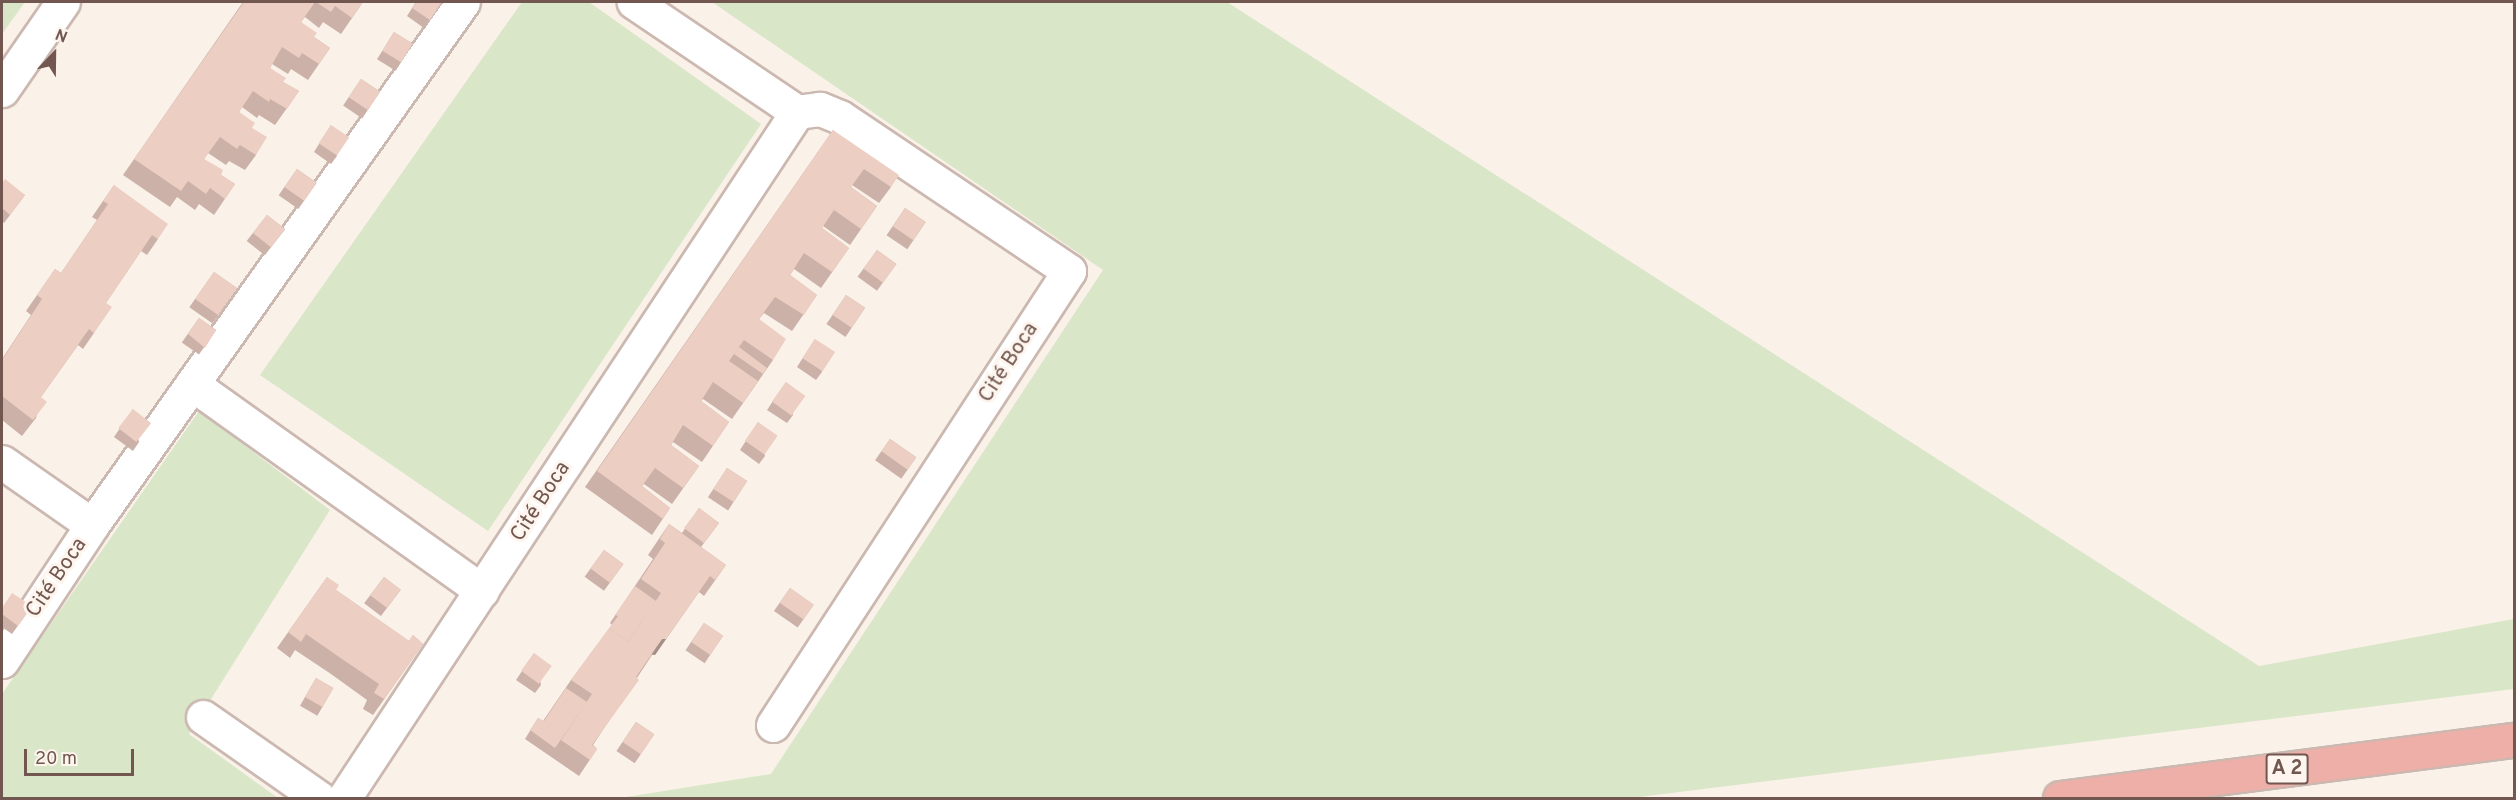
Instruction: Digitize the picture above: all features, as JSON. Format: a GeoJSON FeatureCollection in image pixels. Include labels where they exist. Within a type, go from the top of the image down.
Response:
{"type":"FeatureCollection","features":[{"type":"Feature","properties":{"kind":"highway","name":"A 2"},"geometry":{"type":"LineString","coordinates":[[2060,798],[2514,740]]}},
{"type":"Feature","properties":{"kind":"street"},"geometry":{"type":"LineString","coordinates":[[2,90],[63,2]]}},
{"type":"Feature","properties":{"kind":"street","name":"Cité Boca"},"geometry":{"type":"LineString","coordinates":[[2,661],[92,525],[463,2]]}},
{"type":"Feature","properties":{"kind":"street"},"geometry":{"type":"LineString","coordinates":[[634,2],[797,112]]}},
{"type":"Feature","properties":{"kind":"street","name":"Cité Boca"},"geometry":{"type":"LineString","coordinates":[[344,798],[797,112],[819,109],[840,117],[1069,271],[773,725]]}},
{"type":"Feature","properties":{"kind":"street"},"geometry":{"type":"LineString","coordinates":[[192,384],[482,591]]}},
{"type":"Feature","properties":{"kind":"street","name":"Cité Boca"},"geometry":{"type":"LineString","coordinates":[[2,462],[92,525]]}},
{"type":"Feature","properties":{"kind":"street"},"geometry":{"type":"LineString","coordinates":[[203,717],[319,798]]}},
{"type":"Feature","properties":{"kind":"green space"},"geometry":{"type":"Polygon","coordinates":[[[2,2],[25,2],[2,34],[2,2]]]}},
{"type":"Feature","properties":{"kind":"green space"},"geometry":{"type":"Polygon","coordinates":[[[522,2],[589,2],[761,124],[488,531],[260,375],[522,2]]]}},
{"type":"Feature","properties":{"kind":"green space"},"geometry":{"type":"Polygon","coordinates":[[[712,2],[1227,2],[2259,666],[2514,619],[2514,689],[1631,798],[620,798],[771,774],[1103,270],[712,2]]]}},
{"type":"Feature","properties":{"kind":"green space"},"geometry":{"type":"Polygon","coordinates":[[[199,411],[330,510],[189,734],[278,798],[2,798],[2,694],[199,411]]]}},
{"type":"Feature","properties":{"kind":"building"},"geometry":{"type":"Polygon","coordinates":[[[244,2],[315,2],[301,22],[317,33],[314,37],[330,48],[319,64],[302,53],[299,58],[282,47],[270,68],[286,78],[283,82],[299,91],[287,109],[270,99],[269,102],[253,91],[239,112],[255,123],[252,128],[267,137],[256,155],[240,145],[237,149],[220,137],[204,159],[223,170],[221,175],[235,184],[225,199],[210,188],[206,194],[188,181],[181,191],[134,159],[244,2]]]}},
{"type":"Feature","properties":{"kind":"building"},"geometry":{"type":"Polygon","coordinates":[[[316,2],[363,2],[352,18],[335,6],[331,12],[316,2]]]}},
{"type":"Feature","properties":{"kind":"building"},"geometry":{"type":"Polygon","coordinates":[[[417,2],[441,3],[430,20],[412,8],[417,2]]]}},
{"type":"Feature","properties":{"kind":"building"},"geometry":{"type":"Polygon","coordinates":[[[394,32],[413,44],[401,62],[382,51],[394,32]]]}},
{"type":"Feature","properties":{"kind":"building"},"geometry":{"type":"Polygon","coordinates":[[[361,79],[380,92],[368,110],[349,97],[361,79]]]}},
{"type":"Feature","properties":{"kind":"building"},"geometry":{"type":"Polygon","coordinates":[[[331,125],[349,137],[337,156],[319,143],[331,125]]]}},
{"type":"Feature","properties":{"kind":"building"},"geometry":{"type":"Polygon","coordinates":[[[833,130],[899,175],[891,187],[864,169],[851,187],[877,206],[861,229],[834,210],[822,228],[849,248],[832,272],[804,253],[790,275],[817,295],[804,315],[775,297],[759,319],[786,339],[773,360],[744,340],[729,361],[758,381],[743,403],[713,382],[701,401],[729,422],[713,446],[683,425],[671,445],[699,466],[683,488],[655,468],[642,486],[670,508],[663,519],[597,471],[833,130]]]}},
{"type":"Feature","properties":{"kind":"building"},"geometry":{"type":"Polygon","coordinates":[[[297,169],[317,183],[304,201],[284,187],[297,169]]]}},
{"type":"Feature","properties":{"kind":"building"},"geometry":{"type":"Polygon","coordinates":[[[5,179],[25,195],[10,215],[2,208],[2,183],[5,179]]]}},
{"type":"Feature","properties":{"kind":"building"},"geometry":{"type":"Polygon","coordinates":[[[114,185],[168,224],[158,239],[152,235],[106,303],[112,307],[94,333],[89,329],[41,397],[47,402],[33,420],[2,396],[2,360],[42,299],[37,295],[55,269],[61,273],[108,204],[103,201],[114,185]]]}},
{"type":"Feature","properties":{"kind":"building"},"geometry":{"type":"Polygon","coordinates":[[[905,208],[926,222],[913,240],[893,226],[905,208]]]}},
{"type":"Feature","properties":{"kind":"building"},"geometry":{"type":"Polygon","coordinates":[[[267,215],[285,229],[271,247],[253,233],[267,215]]]}},
{"type":"Feature","properties":{"kind":"building"},"geometry":{"type":"Polygon","coordinates":[[[877,250],[896,264],[883,283],[863,269],[877,250]]]}},
{"type":"Feature","properties":{"kind":"building"},"geometry":{"type":"Polygon","coordinates":[[[214,272],[237,288],[218,315],[195,299],[214,272]]]}},
{"type":"Feature","properties":{"kind":"building"},"geometry":{"type":"Polygon","coordinates":[[[846,295],[865,308],[852,328],[833,315],[846,295]]]}},
{"type":"Feature","properties":{"kind":"building"},"geometry":{"type":"Polygon","coordinates":[[[199,318],[216,330],[205,348],[188,334],[199,318]]]}},
{"type":"Feature","properties":{"kind":"building"},"geometry":{"type":"Polygon","coordinates":[[[815,339],[835,352],[823,371],[802,358],[815,339]]]}},
{"type":"Feature","properties":{"kind":"building"},"geometry":{"type":"Polygon","coordinates":[[[739,347],[767,368],[763,374],[734,354],[739,347]]]}},
{"type":"Feature","properties":{"kind":"building"},"geometry":{"type":"Polygon","coordinates":[[[786,382],[805,396],[791,416],[772,401],[786,382]]]}},
{"type":"Feature","properties":{"kind":"building"},"geometry":{"type":"Polygon","coordinates":[[[133,409],[151,423],[136,442],[118,428],[133,409]]]}},
{"type":"Feature","properties":{"kind":"building"},"geometry":{"type":"Polygon","coordinates":[[[758,422],[778,436],[764,455],[745,441],[758,422]]]}},
{"type":"Feature","properties":{"kind":"building"},"geometry":{"type":"Polygon","coordinates":[[[890,439],[916,457],[908,470],[881,451],[890,439]]]}},
{"type":"Feature","properties":{"kind":"building"},"geometry":{"type":"Polygon","coordinates":[[[727,468],[747,481],[734,502],[713,489],[727,468]]]}},
{"type":"Feature","properties":{"kind":"building"},"geometry":{"type":"Polygon","coordinates":[[[699,508],[719,523],[704,543],[684,528],[699,508]]]}},
{"type":"Feature","properties":{"kind":"building"},"geometry":{"type":"Polygon","coordinates":[[[669,524],[726,565],[715,580],[710,576],[666,639],[662,639],[636,677],[639,680],[592,745],[597,749],[590,760],[561,740],[592,694],[571,680],[609,628],[628,642],[661,593],[641,579],[665,543],[660,539],[669,524]]]}},
{"type":"Feature","properties":{"kind":"building"},"geometry":{"type":"Polygon","coordinates":[[[604,550],[623,564],[610,583],[590,569],[604,550]]]}},
{"type":"Feature","properties":{"kind":"building"},"geometry":{"type":"Polygon","coordinates":[[[327,577],[339,585],[336,590],[409,641],[413,635],[423,644],[384,699],[374,693],[379,684],[306,634],[301,642],[288,632],[327,577]]]}},
{"type":"Feature","properties":{"kind":"building"},"geometry":{"type":"Polygon","coordinates":[[[384,577],[401,590],[387,608],[370,595],[384,577]]]}},
{"type":"Feature","properties":{"kind":"building"},"geometry":{"type":"Polygon","coordinates":[[[635,586],[656,601],[628,642],[609,628],[635,586]]]}},
{"type":"Feature","properties":{"kind":"building"},"geometry":{"type":"Polygon","coordinates":[[[790,588],[814,605],[803,619],[780,603],[790,588]]]}},
{"type":"Feature","properties":{"kind":"building"},"geometry":{"type":"Polygon","coordinates":[[[12,593],[32,606],[18,626],[2,614],[2,608],[12,593]]]}},
{"type":"Feature","properties":{"kind":"building"},"geometry":{"type":"Polygon","coordinates":[[[704,623],[723,636],[710,655],[691,642],[704,623]]]}},
{"type":"Feature","properties":{"kind":"building"},"geometry":{"type":"Polygon","coordinates":[[[534,653],[552,666],[539,684],[521,671],[534,653]]]}},
{"type":"Feature","properties":{"kind":"building"},"geometry":{"type":"Polygon","coordinates":[[[316,678],[333,688],[322,707],[305,697],[316,678]]]}},
{"type":"Feature","properties":{"kind":"building"},"geometry":{"type":"Polygon","coordinates":[[[566,688],[587,702],[555,748],[530,730],[538,718],[544,721],[566,688]]]}},
{"type":"Feature","properties":{"kind":"building"},"geometry":{"type":"Polygon","coordinates":[[[636,722],[654,734],[641,754],[623,742],[636,722]]]}}]}
